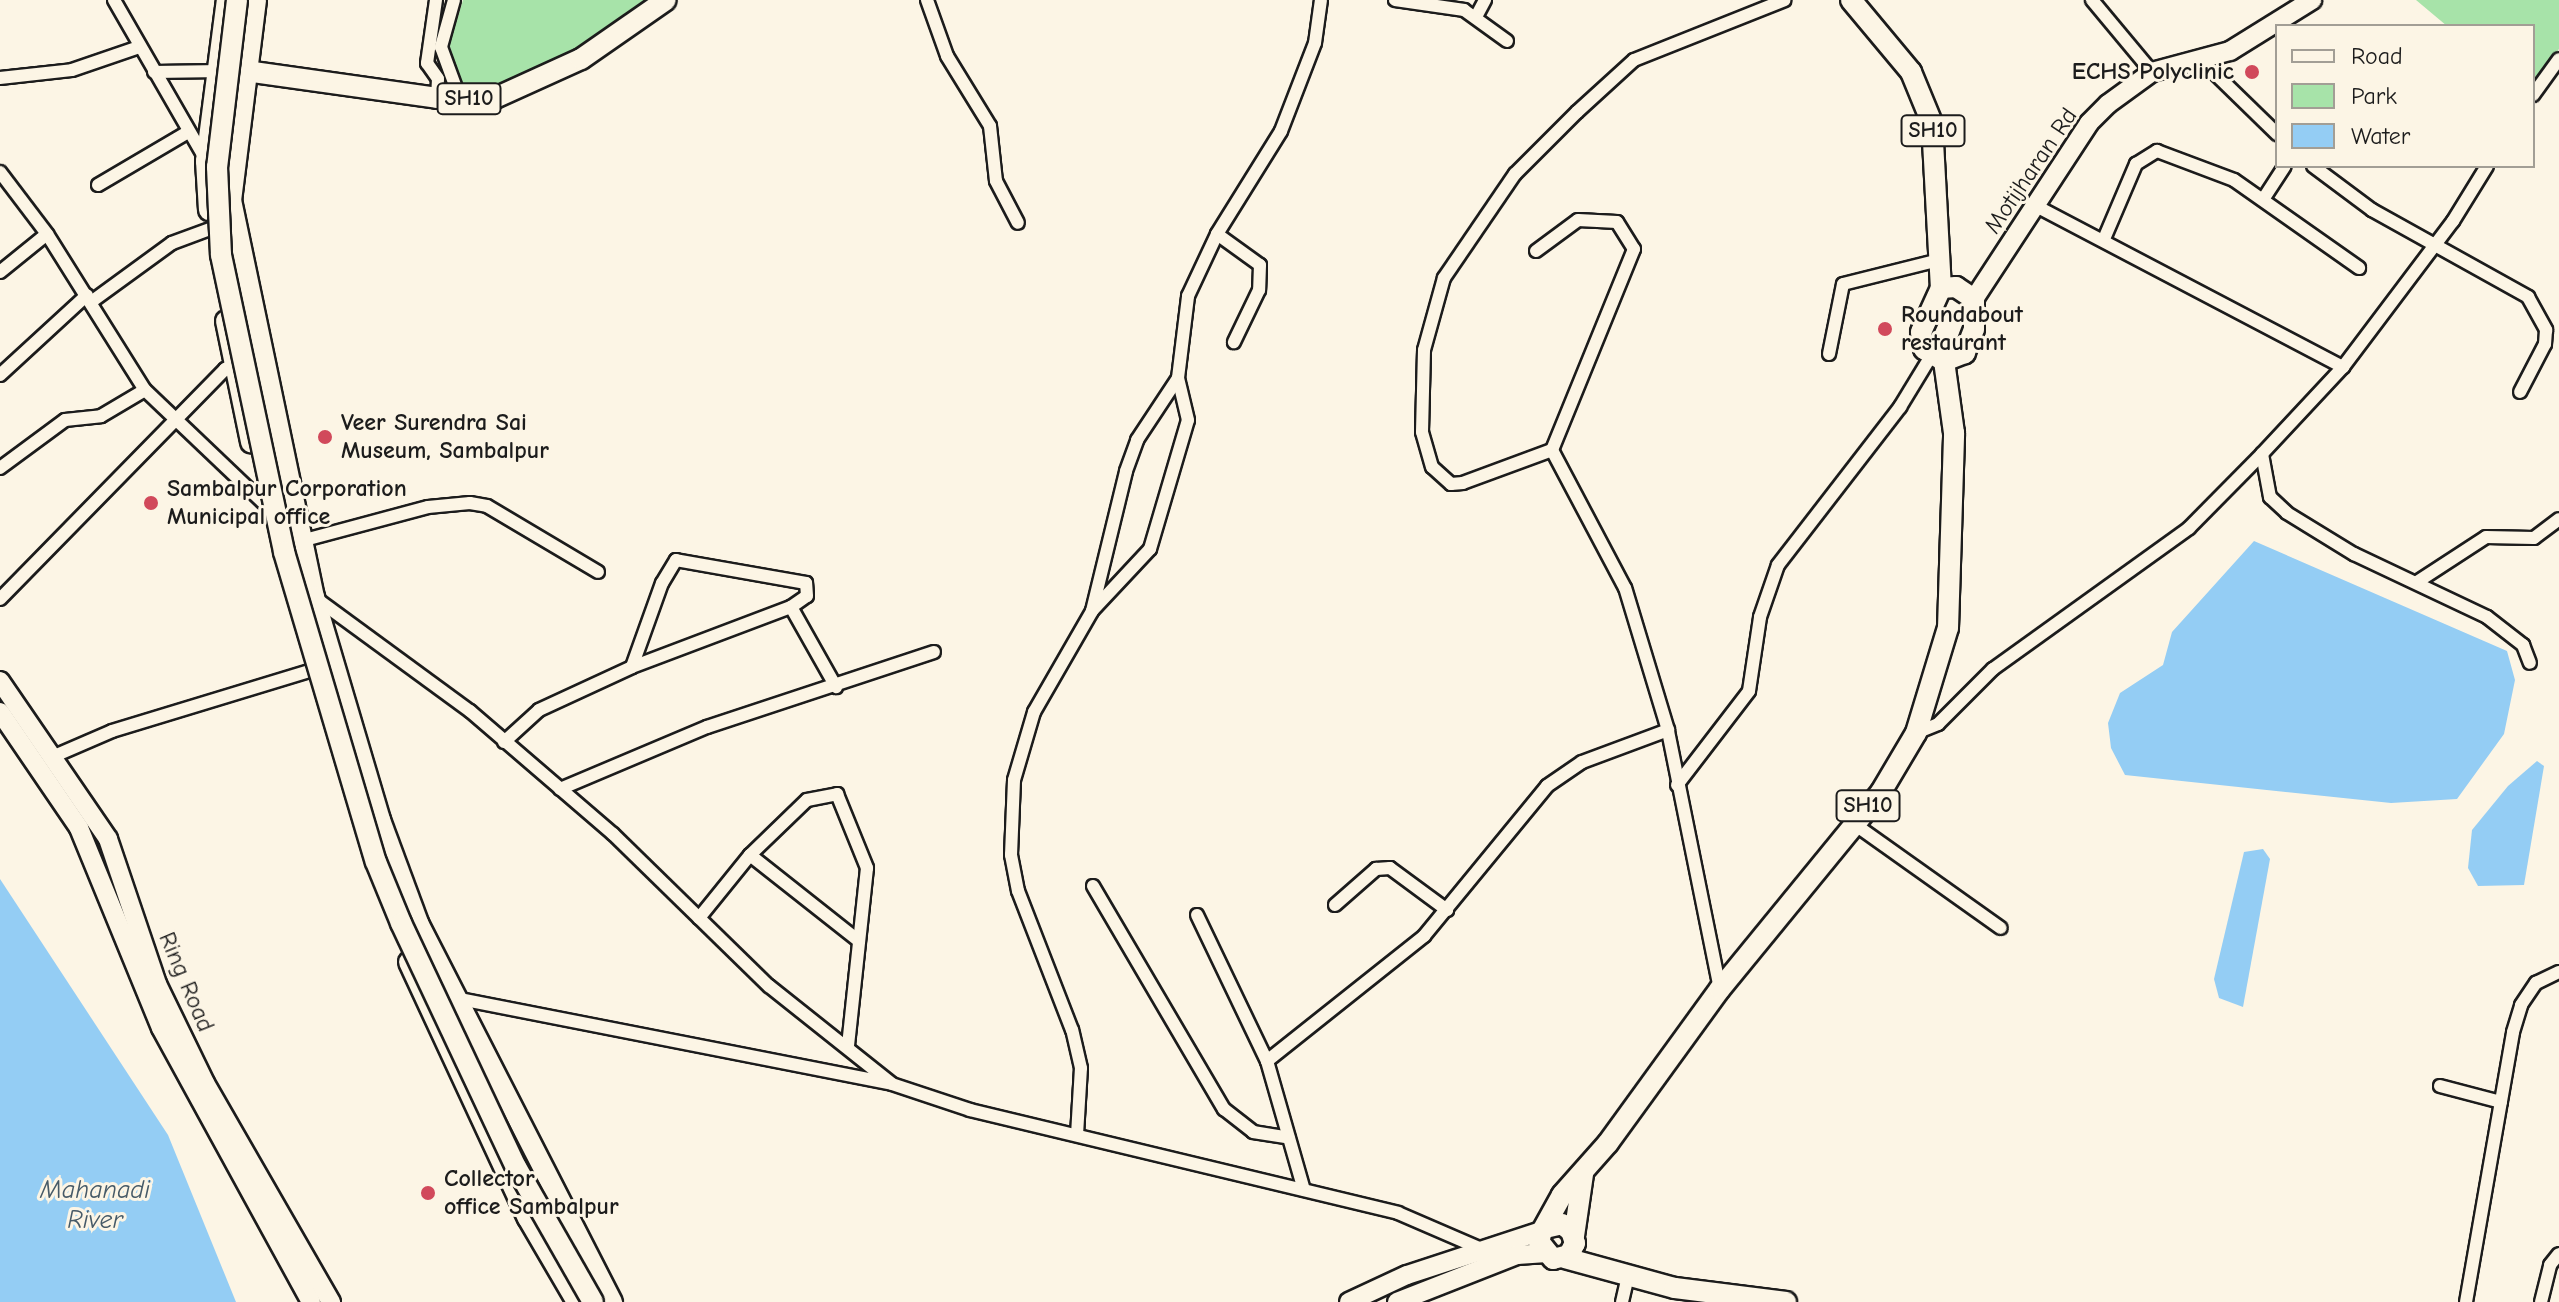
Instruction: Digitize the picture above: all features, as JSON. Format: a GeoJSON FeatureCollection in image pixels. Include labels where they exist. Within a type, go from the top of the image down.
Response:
{"type":"FeatureCollection","features":[{"type":"Feature","properties":{"kind":"main road"},"geometry":{"type":"LineString","coordinates":[[227,0],[206,161],[210,229],[233,365],[265,505],[358,831],[423,995],[528,1218],[577,1302]]}},
{"type":"Feature","properties":{"kind":"main road"},"geometry":{"type":"LineString","coordinates":[[237,0],[217,167],[220,241],[284,552],[376,862],[401,923],[516,1167],[593,1302]]}},
{"type":"Feature","properties":{"kind":"main road"},"geometry":{"type":"LineString","coordinates":[[256,0],[231,200],[259,351],[314,597],[380,820],[453,998],[612,1302]]}},
{"type":"Feature","properties":{"kind":"main road","name":"SH10"},"geometry":{"type":"LineString","coordinates":[[246,71],[437,98],[495,98],[530,86],[631,29],[666,0]]}},
{"type":"Feature","properties":{"kind":"main road","name":"SH10"},"geometry":{"type":"LineString","coordinates":[[1544,1230],[1562,1195],[1583,1174],[1720,989],[1881,792],[1916,733],[1948,628],[1954,433],[1937,359],[1921,332],[1941,288],[1936,152],[1922,92],[1851,0]]}},
{"type":"Feature","properties":{"kind":"main road"},"geometry":{"type":"LineString","coordinates":[[1937,359],[1954,362],[1971,342],[1974,299],[1956,287],[1941,288]]}},
{"type":"Feature","properties":{"kind":"main road","name":"SH10"},"geometry":{"type":"LineString","coordinates":[[1571,1246],[1583,1174]]}},
{"type":"Feature","properties":{"kind":"main road"},"geometry":{"type":"LineString","coordinates":[[1571,1246],[1553,1259],[1543,1253],[1544,1230],[1562,1224],[1571,1246],[1599,1263],[1628,1275],[1716,1299],[1786,1302]]}},
{"type":"Feature","properties":{"kind":"street"},"geometry":{"type":"LineString","coordinates":[[114,0],[188,132],[231,200]]}},
{"type":"Feature","properties":{"kind":"street"},"geometry":{"type":"LineString","coordinates":[[436,0],[427,63],[438,79],[437,98]]}},
{"type":"Feature","properties":{"kind":"street"},"geometry":{"type":"LineString","coordinates":[[454,0],[441,47],[460,99]]}},
{"type":"Feature","properties":{"kind":"street"},"geometry":{"type":"LineString","coordinates":[[927,0],[947,56],[990,126],[996,181],[1018,223]]}},
{"type":"Feature","properties":{"kind":"street"},"geometry":{"type":"LineString","coordinates":[[1077,1135],[1081,1068],[1072,1030],[1018,891],[1011,855],[1014,780],[1034,712],[1092,611],[1150,549],[1188,420],[1178,378],[1188,296],[1217,234],[1281,131],[1315,43],[1321,0]]}},
{"type":"Feature","properties":{"kind":"street"},"geometry":{"type":"LineString","coordinates":[[1395,0],[1477,15],[1507,41]]}},
{"type":"Feature","properties":{"kind":"street"},"geometry":{"type":"LineString","coordinates":[[1477,15],[1485,0]]}},
{"type":"Feature","properties":{"kind":"street"},"geometry":{"type":"LineString","coordinates":[[1536,251],[1578,220],[1617,222],[1634,249],[1552,450],[1463,483],[1451,484],[1432,467],[1422,432],[1424,350],[1444,278],[1515,174],[1634,60],[1764,4],[1785,0]]}},
{"type":"Feature","properties":{"kind":"street"},"geometry":{"type":"LineString","coordinates":[[2092,0],[2152,72]]}},
{"type":"Feature","properties":{"kind":"street","name":"Motijharan Rd"},"geometry":{"type":"LineString","coordinates":[[1974,299],[2089,123],[2152,72],[2230,51],[2312,0]]}},
{"type":"Feature","properties":{"kind":"street"},"geometry":{"type":"LineString","coordinates":[[0,78],[72,70],[139,47]]}},
{"type":"Feature","properties":{"kind":"street"},"geometry":{"type":"LineString","coordinates":[[2535,92],[2559,59]]}},
{"type":"Feature","properties":{"kind":"street"},"geometry":{"type":"LineString","coordinates":[[2202,61],[2275,132]]}},
{"type":"Feature","properties":{"kind":"street"},"geometry":{"type":"LineString","coordinates":[[154,72],[246,71]]}},
{"type":"Feature","properties":{"kind":"street"},"geometry":{"type":"LineString","coordinates":[[98,185],[188,132]]}},
{"type":"Feature","properties":{"kind":"street"},"geometry":{"type":"LineString","coordinates":[[2104,239],[2136,164],[2147,153],[2189,162],[2264,198],[2359,268]]}},
{"type":"Feature","properties":{"kind":"street"},"geometry":{"type":"LineString","coordinates":[[2264,198],[2284,168]]}},
{"type":"Feature","properties":{"kind":"street"},"geometry":{"type":"LineString","coordinates":[[2316,168],[2433,247],[2528,297],[2539,315],[2545,344],[2520,392]]}},
{"type":"Feature","properties":{"kind":"street"},"geometry":{"type":"LineString","coordinates":[[1916,733],[1938,724],[1993,669],[2189,528],[2343,367],[2433,247],[2486,168]]}},
{"type":"Feature","properties":{"kind":"street"},"geometry":{"type":"LineString","coordinates":[[0,172],[47,234],[145,390],[175,423],[299,538],[428,507],[470,503],[487,506],[598,572]]}},
{"type":"Feature","properties":{"kind":"street"},"geometry":{"type":"LineString","coordinates":[[2036,206],[2343,367]]}},
{"type":"Feature","properties":{"kind":"street"},"geometry":{"type":"LineString","coordinates":[[0,375],[89,298],[172,243],[210,229]]}},
{"type":"Feature","properties":{"kind":"street"},"geometry":{"type":"LineString","coordinates":[[0,272],[47,234]]}},
{"type":"Feature","properties":{"kind":"street"},"geometry":{"type":"LineString","coordinates":[[1217,234],[1260,265],[1259,290],[1234,342]]}},
{"type":"Feature","properties":{"kind":"street"},"geometry":{"type":"LineString","coordinates":[[1829,354],[1843,284],[1939,260]]}},
{"type":"Feature","properties":{"kind":"street"},"geometry":{"type":"LineString","coordinates":[[0,599],[233,365],[259,351]]}},
{"type":"Feature","properties":{"kind":"street"},"geometry":{"type":"LineString","coordinates":[[1677,785],[1749,691],[1760,617],[1778,565],[1860,463],[1937,359]]}},
{"type":"Feature","properties":{"kind":"street"},"geometry":{"type":"LineString","coordinates":[[1092,611],[1126,471],[1137,440],[1178,378]]}},
{"type":"Feature","properties":{"kind":"street"},"geometry":{"type":"LineString","coordinates":[[0,468],[65,420],[101,416],[145,390]]}},
{"type":"Feature","properties":{"kind":"street"},"geometry":{"type":"LineString","coordinates":[[1552,450],[1625,588],[1668,730],[1720,989]]}},
{"type":"Feature","properties":{"kind":"street"},"geometry":{"type":"LineString","coordinates":[[2262,454],[2270,497],[2287,513],[2354,554],[2417,582],[2506,630],[2523,645],[2530,663]]}},
{"type":"Feature","properties":{"kind":"street"},"geometry":{"type":"LineString","coordinates":[[2417,582],[2486,537],[2534,538],[2559,519]]}},
{"type":"Feature","properties":{"kind":"street"},"geometry":{"type":"LineString","coordinates":[[504,742],[539,710],[632,667],[791,607],[807,596],[806,583],[676,560],[662,583],[632,667]]}},
{"type":"Feature","properties":{"kind":"street"},"geometry":{"type":"LineString","coordinates":[[314,597],[371,634],[560,789],[769,986],[892,1084]]}},
{"type":"Feature","properties":{"kind":"street"},"geometry":{"type":"LineString","coordinates":[[791,607],[836,687]]}},
{"type":"Feature","properties":{"kind":"street"},"geometry":{"type":"LineString","coordinates":[[560,789],[707,727],[836,687],[934,652]]}},
{"type":"Feature","properties":{"kind":"street"},"geometry":{"type":"LineString","coordinates":[[52,757],[112,731],[334,664]]}},
{"type":"Feature","properties":{"kind":"street","name":"Ring Road"},"geometry":{"type":"LineString","coordinates":[[0,681],[108,839],[157,984],[205,1083],[331,1302]]}},
{"type":"Feature","properties":{"kind":"street","name":"Ring Road"},"geometry":{"type":"LineString","coordinates":[[0,712],[79,828],[161,1028],[311,1302]]}},
{"type":"Feature","properties":{"kind":"street"},"geometry":{"type":"LineString","coordinates":[[1267,1061],[1424,936],[1547,786],[1582,762],[1668,730]]}},
{"type":"Feature","properties":{"kind":"street"},"geometry":{"type":"LineString","coordinates":[[699,918],[750,855],[807,800],[837,794],[867,868],[848,1046]]}},
{"type":"Feature","properties":{"kind":"street"},"geometry":{"type":"LineString","coordinates":[[1853,823],[2001,928]]}},
{"type":"Feature","properties":{"kind":"street"},"geometry":{"type":"LineString","coordinates":[[750,855],[859,941]]}},
{"type":"Feature","properties":{"kind":"street"},"geometry":{"type":"LineString","coordinates":[[1335,905],[1376,869],[1390,868],[1447,910]]}},
{"type":"Feature","properties":{"kind":"street"},"geometry":{"type":"LineString","coordinates":[[1093,886],[1224,1109],[1253,1132],[1289,1138]]}},
{"type":"Feature","properties":{"kind":"street"},"geometry":{"type":"LineString","coordinates":[[1197,915],[1267,1061],[1304,1190]]}},
{"type":"Feature","properties":{"kind":"street"},"geometry":{"type":"LineString","coordinates":[[2466,1302],[2521,1005],[2536,983],[2559,972]]}},
{"type":"Feature","properties":{"kind":"street"},"geometry":{"type":"LineString","coordinates":[[423,995],[453,998],[892,1084],[970,1110],[1398,1213],[1487,1257]]}},
{"type":"Feature","properties":{"kind":"street"},"geometry":{"type":"LineString","coordinates":[[2440,1086],[2501,1102]]}},
{"type":"Feature","properties":{"kind":"street"},"geometry":{"type":"LineString","coordinates":[[1397,1302],[1544,1230]]}},
{"type":"Feature","properties":{"kind":"street"},"geometry":{"type":"LineString","coordinates":[[1349,1302],[1407,1275],[1487,1257],[1543,1253]]}},
{"type":"Feature","properties":{"kind":"street"},"geometry":{"type":"LineString","coordinates":[[2541,1302],[2550,1265],[2559,1254]]}},
{"type":"Feature","properties":{"kind":"street"},"geometry":{"type":"LineString","coordinates":[[1622,1302],[1628,1275]]}},
{"type":"Feature","properties":{"kind":"green space"},"geometry":{"type":"Polygon","coordinates":[[[463,0],[651,0],[516,87],[462,85],[449,44],[463,0]]]}},
{"type":"Feature","properties":{"kind":"green space"},"geometry":{"type":"Polygon","coordinates":[[[2416,0],[2559,0],[2559,49],[2535,80],[2535,24],[2445,24],[2416,0]]]}},
{"type":"Feature","properties":{"kind":"water"},"geometry":{"type":"Polygon","coordinates":[[[2254,541],[2507,651],[2515,680],[2504,734],[2457,799],[2391,803],[2125,775],[2111,748],[2108,723],[2120,693],[2163,665],[2172,632],[2254,541]]]}},
{"type":"Feature","properties":{"kind":"water"},"geometry":{"type":"Polygon","coordinates":[[[2537,761],[2544,766],[2524,885],[2478,886],[2468,868],[2472,830],[2508,786],[2537,761]]]}},
{"type":"Feature","properties":{"kind":"water"},"geometry":{"type":"Polygon","coordinates":[[[2263,849],[2270,859],[2243,1007],[2219,998],[2214,979],[2244,852],[2263,849]]]}},
{"type":"Feature","properties":{"kind":"water","name":"Mahanadi River"},"geometry":{"type":"Polygon","coordinates":[[[0,879],[168,1135],[236,1302],[0,1302],[0,879]]]}},
{"type":"Feature","properties":{"kind":"place","name":"ECHS Polyclinic"},"geometry":{"type":"Point","coordinates":[2252,72]}},
{"type":"Feature","properties":{"kind":"place","name":"Roundabout restaurant"},"geometry":{"type":"Point","coordinates":[1885,329]}},
{"type":"Feature","properties":{"kind":"place","name":"Veer Surendra Sai Museum, Sambalpur"},"geometry":{"type":"Point","coordinates":[325,437]}},
{"type":"Feature","properties":{"kind":"place","name":"Sambalpur Corporation Municipal office"},"geometry":{"type":"Point","coordinates":[151,503]}},
{"type":"Feature","properties":{"kind":"place","name":"Collector office Sambalpur"},"geometry":{"type":"Point","coordinates":[428,1193]}}]}
